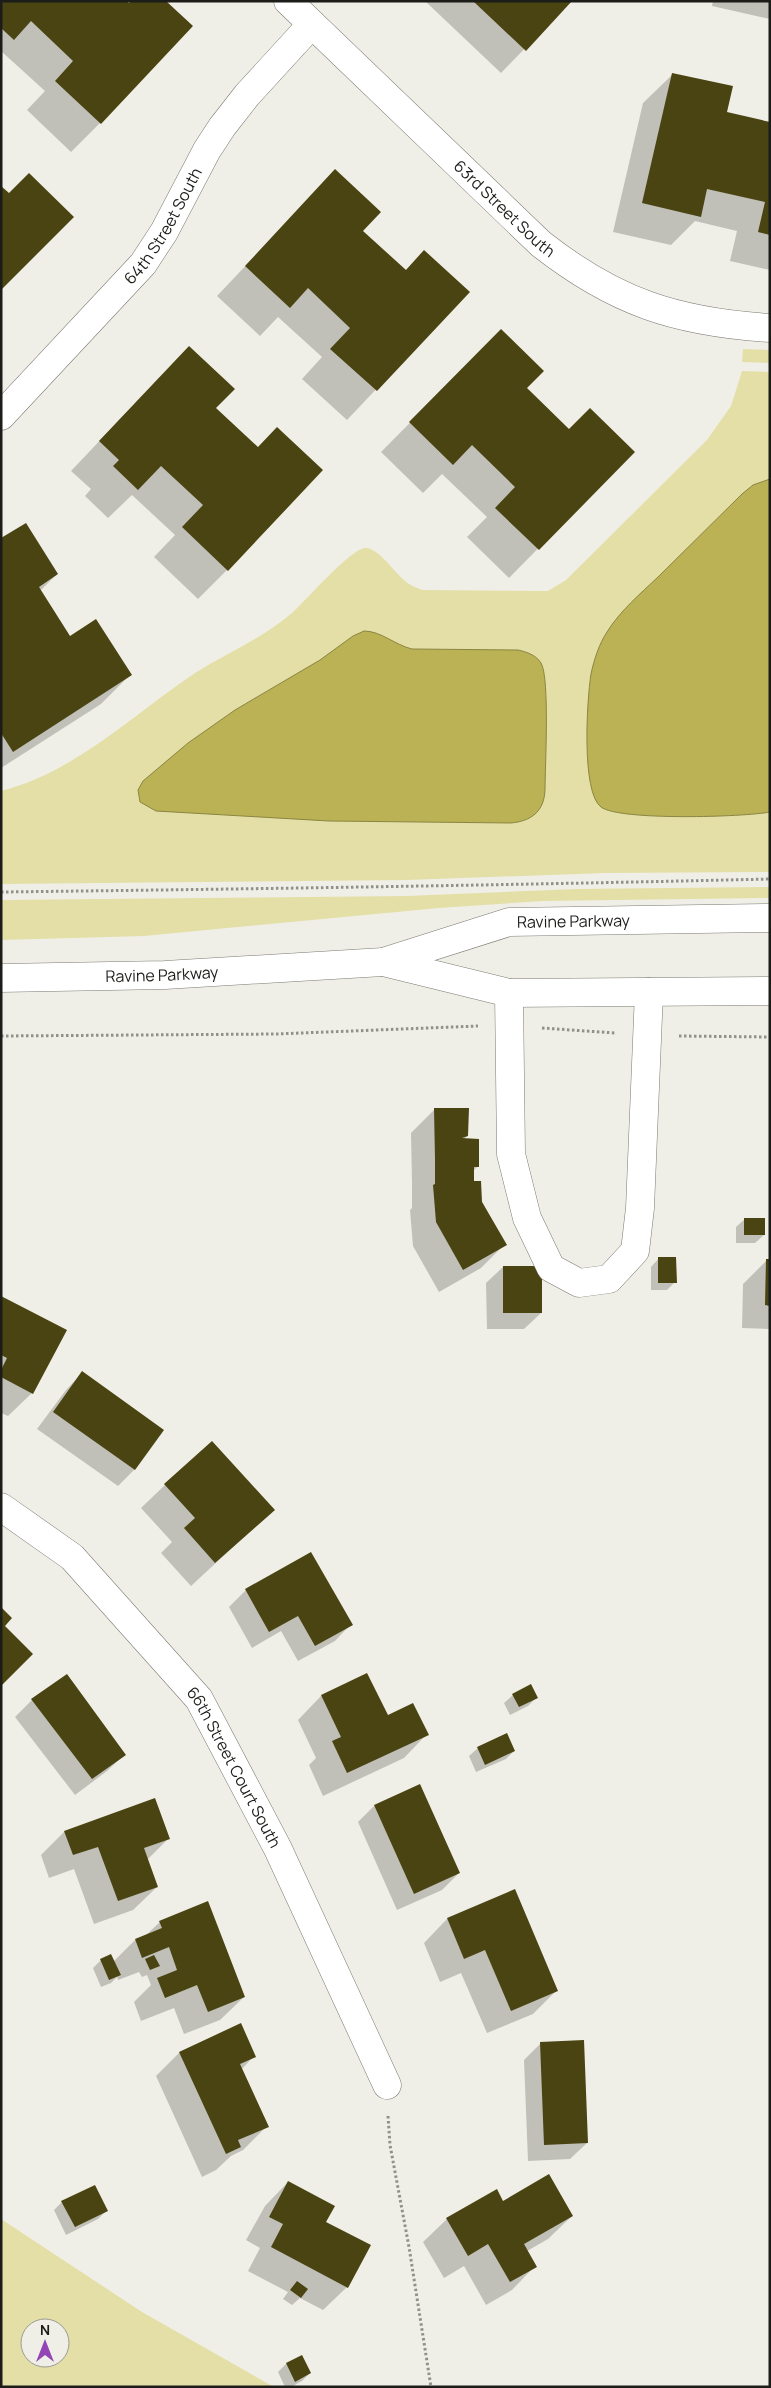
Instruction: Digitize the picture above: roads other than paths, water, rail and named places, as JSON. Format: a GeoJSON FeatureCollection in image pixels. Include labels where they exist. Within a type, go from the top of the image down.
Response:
{"type":"FeatureCollection","features":[{"type":"Feature","properties":{"kind":"street","name":"63rd Street South"},"geometry":{"type":"LineString","coordinates":[[288,1],[530,234],[570,266],[626,298],[664,312],[718,324],[770,328]]}},
{"type":"Feature","properties":{"kind":"street","name":"64th Street South"},"geometry":{"type":"LineString","coordinates":[[1,416],[143,264],[164,232],[207,150],[226,122],[264,76],[312,24]]}},
{"type":"Feature","properties":{"kind":"street","name":"Ravine Parkway"},"geometry":{"type":"LineString","coordinates":[[1,978],[165,975],[383,962],[509,922],[770,918]]}},
{"type":"Feature","properties":{"kind":"street","name":"Ravine Parkway"},"geometry":{"type":"LineString","coordinates":[[383,962],[509,993],[770,991]]}},
{"type":"Feature","properties":{"kind":"street"},"geometry":{"type":"LineString","coordinates":[[509,993],[511,1154],[527,1218],[552,1268],[579,1283],[608,1279],[635,1251],[640,1208],[650,992]]}},
{"type":"Feature","properties":{"kind":"street","name":"66th Street Court South"},"geometry":{"type":"LineString","coordinates":[[1,1507],[72,1557],[199,1699],[278,1849],[387,2084]]}}]}
